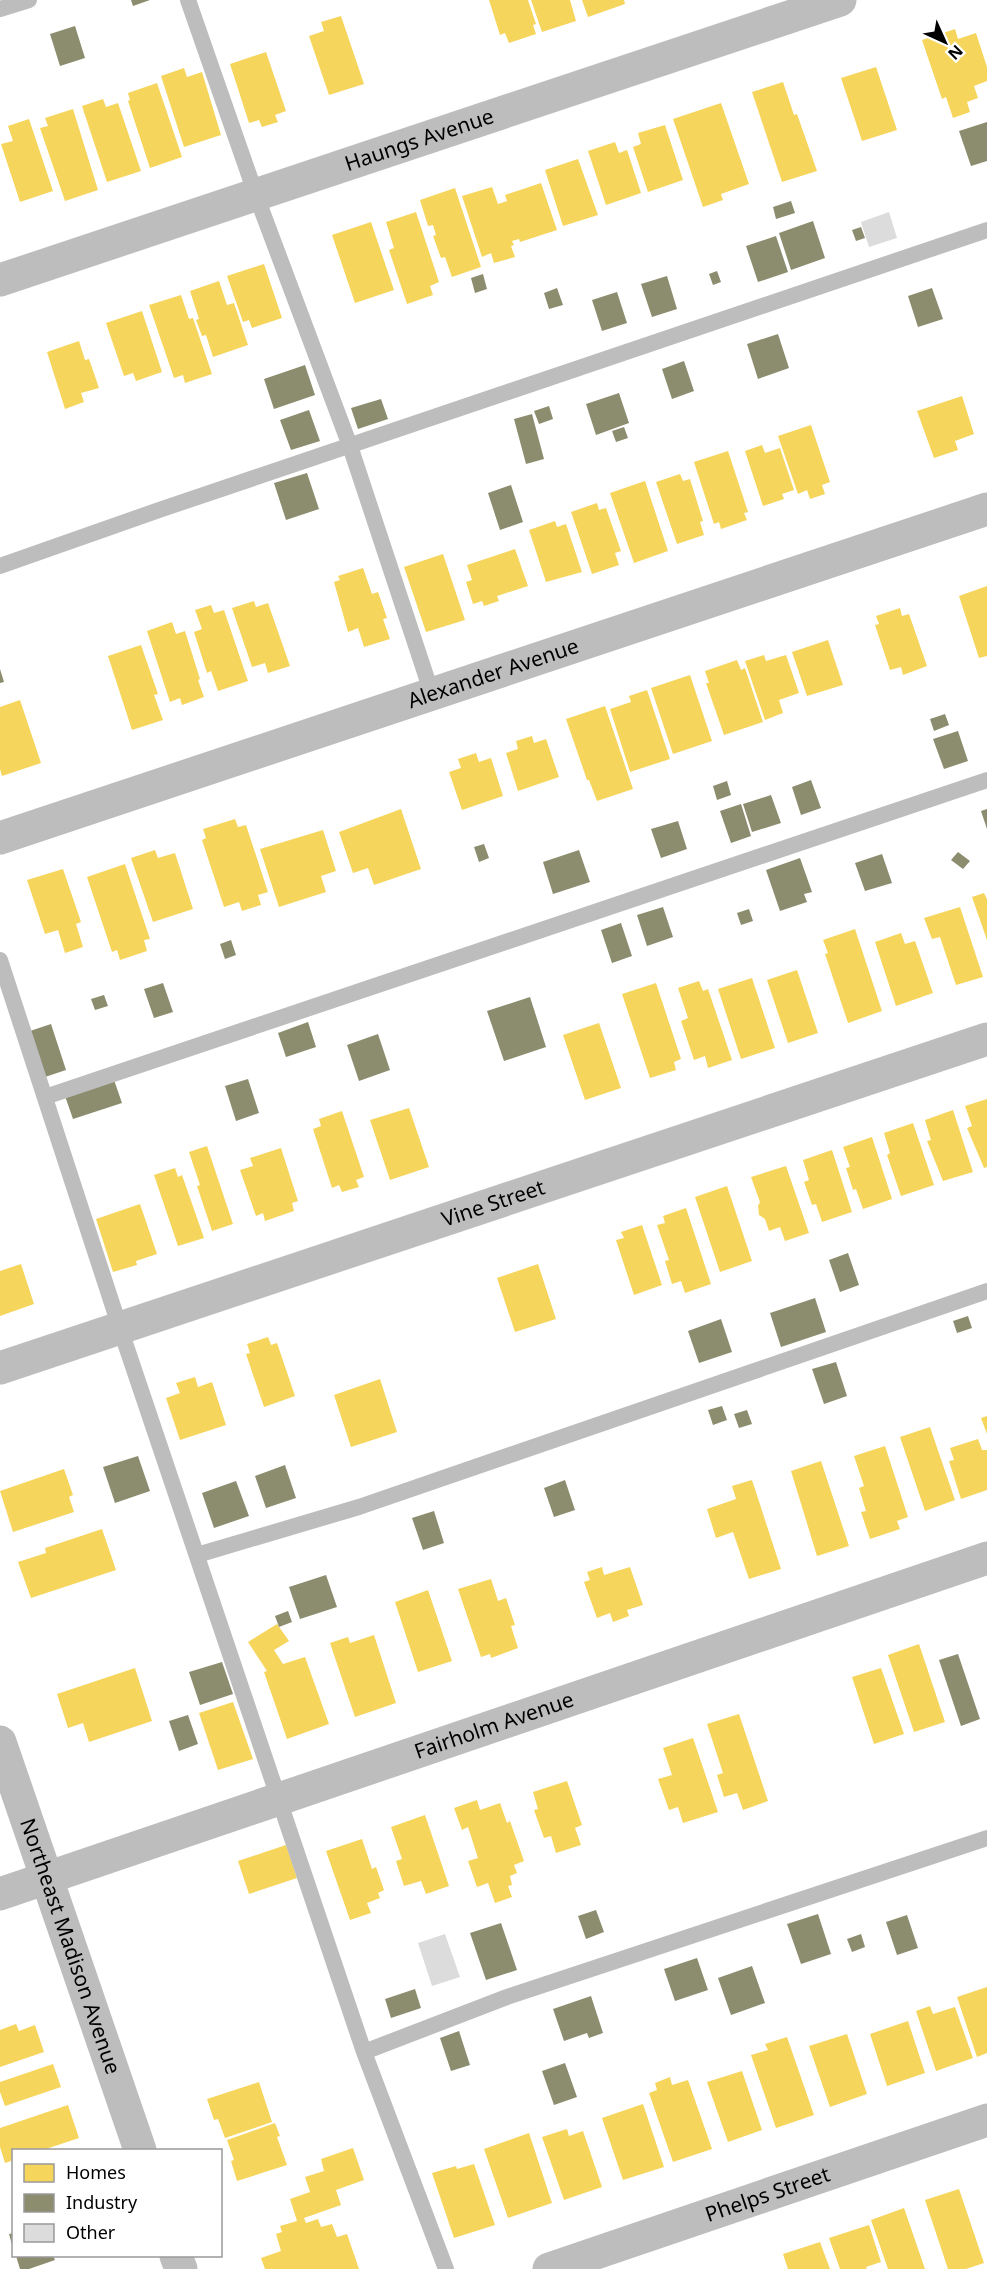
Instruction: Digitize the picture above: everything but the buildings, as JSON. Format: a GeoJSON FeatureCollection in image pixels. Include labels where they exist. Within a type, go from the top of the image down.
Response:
{"type":"FeatureCollection","features":[{"type":"Feature","properties":{"kind":"street","name":"Haungs Avenue"},"geometry":{"type":"LineString","coordinates":[[0,280],[840,0]]}},
{"type":"Feature","properties":{"kind":"street","name":"Alexander Avenue"},"geometry":{"type":"LineString","coordinates":[[0,838],[987,509]]}},
{"type":"Feature","properties":{"kind":"street","name":"Vine Street"},"geometry":{"type":"LineString","coordinates":[[0,1368],[987,1039]]}},
{"type":"Feature","properties":{"kind":"street","name":"Fairholm Avenue"},"geometry":{"type":"LineString","coordinates":[[0,1894],[987,1558]]}},
{"type":"Feature","properties":{"kind":"street","name":"Northeast Madison Avenue"},"geometry":{"type":"LineString","coordinates":[[0,1742],[139,2149]]}},
{"type":"Feature","properties":{"kind":"street","name":"Phelps Street"},"geometry":{"type":"LineString","coordinates":[[549,2269],[987,2120]]}},
{"type":"Feature","properties":{"kind":"lane"},"geometry":{"type":"LineString","coordinates":[[0,9],[29,0]]}},
{"type":"Feature","properties":{"kind":"lane"},"geometry":{"type":"LineString","coordinates":[[188,0],[256,195],[350,446],[432,694]]}},
{"type":"Feature","properties":{"kind":"lane"},"geometry":{"type":"LineString","coordinates":[[0,567],[162,508],[987,230]]}},
{"type":"Feature","properties":{"kind":"lane"},"geometry":{"type":"LineString","coordinates":[[45,1097],[987,780]]}},
{"type":"Feature","properties":{"kind":"lane"},"geometry":{"type":"LineString","coordinates":[[0,960],[120,1328],[364,2052],[446,2269]]}},
{"type":"Feature","properties":{"kind":"lane"},"geometry":{"type":"LineString","coordinates":[[197,1555],[359,1507],[987,1291]]}},
{"type":"Feature","properties":{"kind":"lane"},"geometry":{"type":"LineString","coordinates":[[364,2052],[507,1997],[987,1838]]}}]}
